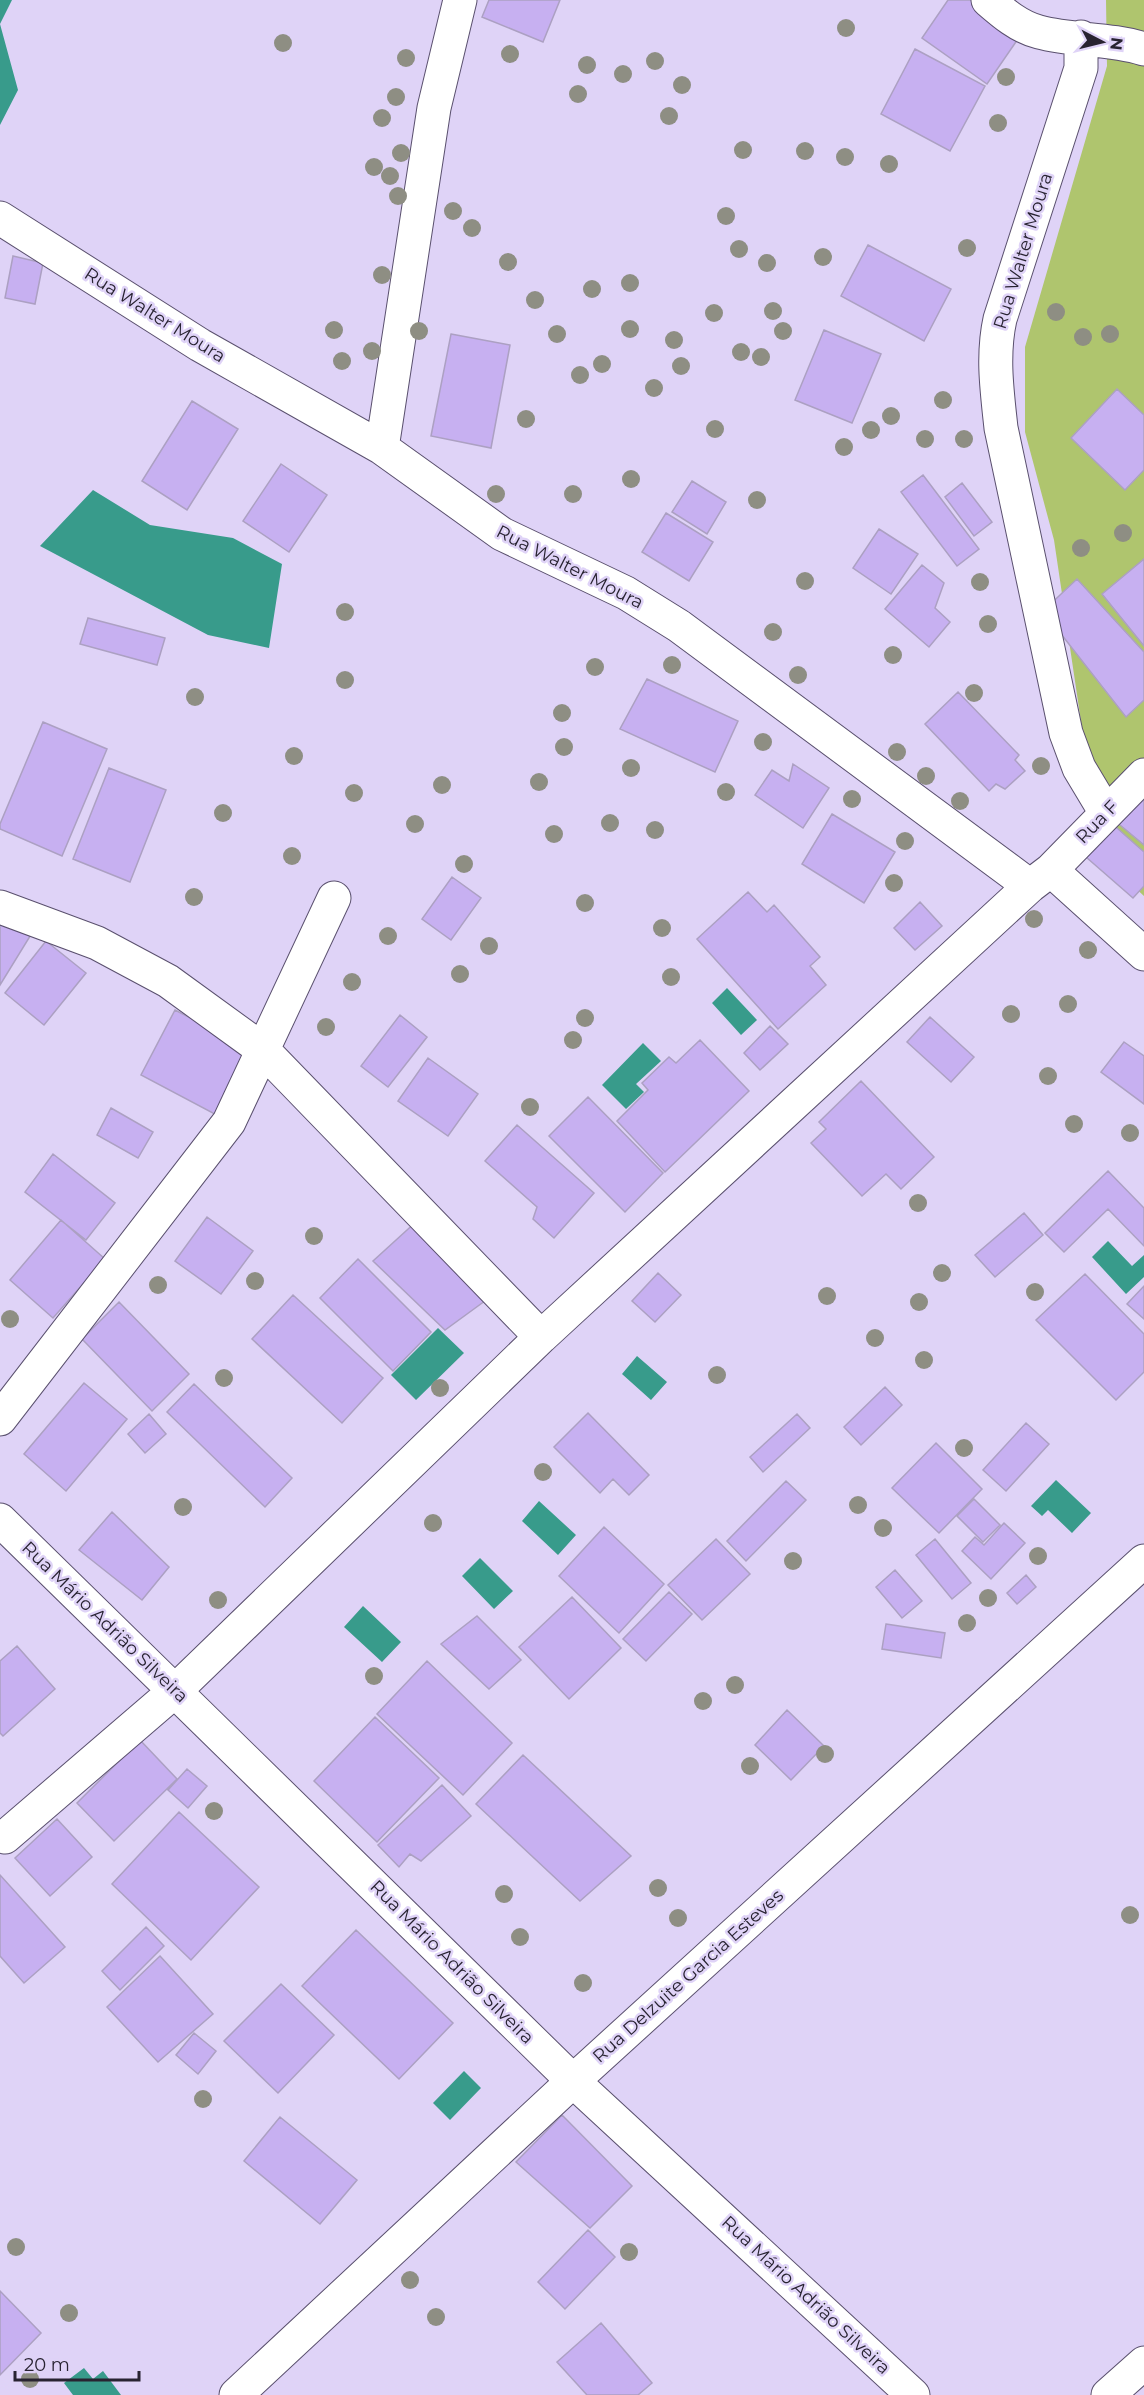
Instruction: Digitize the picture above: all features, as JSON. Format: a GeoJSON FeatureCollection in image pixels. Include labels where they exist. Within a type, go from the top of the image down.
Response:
{"type":"FeatureCollection","features":[{"type":"Feature","properties":{"kind":"street"},"geometry":{"type":"LineString","coordinates":[[382,447],[434,108],[460,0]]}},
{"type":"Feature","properties":{"kind":"street"},"geometry":{"type":"LineString","coordinates":[[988,0],[1017,23],[1038,32],[1118,41],[1144,49]]}},
{"type":"Feature","properties":{"kind":"street","name":"Rua Walter Moura"},"geometry":{"type":"LineString","coordinates":[[1081,37],[1081,68],[1000,319],[996,336],[996,381],[1001,428],[1066,734],[1079,768],[1106,813]]}},
{"type":"Feature","properties":{"kind":"street","name":"Rua Walter Moura"},"geometry":{"type":"LineString","coordinates":[[0,218],[200,345],[382,447],[502,534],[626,593],[679,626],[1041,878],[1144,954]]}},
{"type":"Feature","properties":{"kind":"street","name":"Rua F"},"geometry":{"type":"LineString","coordinates":[[2,1838],[176,1690],[541,1337],[1041,878],[1144,775]]}},
{"type":"Feature","properties":{"kind":"street"},"geometry":{"type":"LineString","coordinates":[[0,1419],[230,1122],[334,898]]}},
{"type":"Feature","properties":{"kind":"street"},"geometry":{"type":"LineString","coordinates":[[0,906],[97,944],[168,981],[263,1050],[541,1337]]}},
{"type":"Feature","properties":{"kind":"street","name":"Rua Mário Adrião Silveira"},"geometry":{"type":"LineString","coordinates":[[0,1520],[573,2081],[913,2395]]}},
{"type":"Feature","properties":{"kind":"street","name":"Rua Delzuite Garcia Esteves"},"geometry":{"type":"LineString","coordinates":[[236,2395],[573,2081],[1144,1561]]}},
{"type":"Feature","properties":{"kind":"street"},"geometry":{"type":"LineString","coordinates":[[1108,2395],[1144,2363]]}},
{"type":"Feature","properties":{"kind":"shaded area"},"geometry":{"type":"Polygon","coordinates":[[[0,0],[12,0],[0,24],[0,0]]]}},
{"type":"Feature","properties":{"kind":"shaded area"},"geometry":{"type":"Polygon","coordinates":[[[1106,0],[1144,0],[1144,896],[1101,856],[1054,540],[1025,432],[1025,347],[1107,66],[1106,0]]]}},
{"type":"Feature","properties":{"kind":"shaded area"},"geometry":{"type":"Polygon","coordinates":[[[0,24],[18,90],[0,125],[0,24]]]}},
{"type":"Feature","properties":{"kind":"shaded area"},"geometry":{"type":"Polygon","coordinates":[[[93,490],[150,525],[233,538],[282,564],[269,648],[208,635],[40,546],[93,490]]]}},
{"type":"Feature","properties":{"kind":"shaded area"},"geometry":{"type":"Polygon","coordinates":[[[727,988],[757,1020],[741,1035],[712,1003],[727,988]]]}},
{"type":"Feature","properties":{"kind":"shaded area"},"geometry":{"type":"Polygon","coordinates":[[[643,1043],[661,1061],[636,1084],[644,1092],[626,1109],[602,1085],[643,1043]]]}},
{"type":"Feature","properties":{"kind":"shaded area"},"geometry":{"type":"Polygon","coordinates":[[[1108,1241],[1132,1266],[1144,1255],[1144,1277],[1126,1294],[1092,1257],[1108,1241]]]}},
{"type":"Feature","properties":{"kind":"shaded area"},"geometry":{"type":"Polygon","coordinates":[[[438,1328],[464,1353],[416,1400],[391,1375],[438,1328]]]}},
{"type":"Feature","properties":{"kind":"shaded area"},"geometry":{"type":"Polygon","coordinates":[[[637,1356],[667,1382],[651,1400],[622,1374],[637,1356]]]}},
{"type":"Feature","properties":{"kind":"shaded area"},"geometry":{"type":"Polygon","coordinates":[[[1056,1480],[1091,1513],[1072,1533],[1048,1510],[1042,1516],[1031,1506],[1056,1480]]]}},
{"type":"Feature","properties":{"kind":"shaded area"},"geometry":{"type":"Polygon","coordinates":[[[539,1501],[576,1535],[558,1555],[522,1521],[539,1501]]]}},
{"type":"Feature","properties":{"kind":"shaded area"},"geometry":{"type":"Polygon","coordinates":[[[480,1558],[513,1591],[494,1609],[462,1576],[480,1558]]]}},
{"type":"Feature","properties":{"kind":"shaded area"},"geometry":{"type":"Polygon","coordinates":[[[363,1606],[401,1642],[382,1662],[344,1627],[363,1606]]]}},
{"type":"Feature","properties":{"kind":"shaded area"},"geometry":{"type":"Polygon","coordinates":[[[464,2071],[481,2088],[450,2120],[433,2103],[464,2071]]]}},
{"type":"Feature","properties":{"kind":"shaded area"},"geometry":{"type":"Polygon","coordinates":[[[84,2368],[93,2379],[103,2371],[121,2395],[73,2395],[64,2383],[84,2368]]]}},
{"type":"Feature","properties":{"kind":"building"},"geometry":{"type":"Polygon","coordinates":[[[489,0],[560,0],[543,42],[482,17],[489,0]]]}},
{"type":"Feature","properties":{"kind":"building"},"geometry":{"type":"Polygon","coordinates":[[[948,0],[975,0],[1022,33],[987,84],[922,38],[948,0]]]}},
{"type":"Feature","properties":{"kind":"building"},"geometry":{"type":"Polygon","coordinates":[[[915,49],[985,86],[950,151],[881,114],[915,49]]]}},
{"type":"Feature","properties":{"kind":"building"},"geometry":{"type":"Polygon","coordinates":[[[868,245],[951,289],[924,341],[841,296],[868,245]]]}},
{"type":"Feature","properties":{"kind":"building"},"geometry":{"type":"Polygon","coordinates":[[[13,256],[43,263],[35,304],[5,298],[13,256]]]}},
{"type":"Feature","properties":{"kind":"building"},"geometry":{"type":"Polygon","coordinates":[[[824,330],[881,354],[852,423],[795,400],[824,330]]]}},
{"type":"Feature","properties":{"kind":"building"},"geometry":{"type":"Polygon","coordinates":[[[451,334],[510,345],[491,448],[431,436],[451,334]]]}},
{"type":"Feature","properties":{"kind":"building"},"geometry":{"type":"Polygon","coordinates":[[[1117,389],[1144,415],[1144,470],[1125,490],[1071,438],[1117,389]]]}},
{"type":"Feature","properties":{"kind":"building"},"geometry":{"type":"Polygon","coordinates":[[[192,401],[238,429],[187,510],[142,481],[192,401]]]}},
{"type":"Feature","properties":{"kind":"building"},"geometry":{"type":"Polygon","coordinates":[[[281,464],[327,495],[289,552],[243,521],[281,464]]]}},
{"type":"Feature","properties":{"kind":"building"},"geometry":{"type":"Polygon","coordinates":[[[923,475],[979,549],[957,566],[901,492],[923,475]]]}},
{"type":"Feature","properties":{"kind":"building"},"geometry":{"type":"Polygon","coordinates":[[[692,481],[726,502],[707,534],[672,512],[692,481]]]}},
{"type":"Feature","properties":{"kind":"building"},"geometry":{"type":"Polygon","coordinates":[[[962,483],[992,522],[974,536],[945,497],[962,483]]]}},
{"type":"Feature","properties":{"kind":"building"},"geometry":{"type":"Polygon","coordinates":[[[666,513],[713,542],[689,581],[642,552],[666,513]]]}},
{"type":"Feature","properties":{"kind":"building"},"geometry":{"type":"Polygon","coordinates":[[[879,529],[918,554],[891,594],[853,568],[879,529]]]}},
{"type":"Feature","properties":{"kind":"building"},"geometry":{"type":"Polygon","coordinates":[[[1144,559],[1144,646],[1102,594],[1144,559]]]}},
{"type":"Feature","properties":{"kind":"building"},"geometry":{"type":"Polygon","coordinates":[[[922,565],[944,583],[935,608],[950,622],[929,647],[885,609],[922,565]]]}},
{"type":"Feature","properties":{"kind":"building"},"geometry":{"type":"Polygon","coordinates":[[[1077,579],[1144,652],[1144,700],[1126,717],[1043,611],[1077,579]]]}},
{"type":"Feature","properties":{"kind":"building"},"geometry":{"type":"Polygon","coordinates":[[[88,618],[165,638],[157,665],[80,644],[88,618]]]}},
{"type":"Feature","properties":{"kind":"building"},"geometry":{"type":"Polygon","coordinates":[[[647,679],[738,721],[715,772],[620,729],[647,679]]]}},
{"type":"Feature","properties":{"kind":"building"},"geometry":{"type":"Polygon","coordinates":[[[958,692],[1019,755],[1015,760],[1025,771],[1005,789],[996,784],[989,791],[925,724],[958,692]]]}},
{"type":"Feature","properties":{"kind":"building"},"geometry":{"type":"Polygon","coordinates":[[[43,722],[107,749],[62,856],[0,829],[0,824],[43,722]]]}},
{"type":"Feature","properties":{"kind":"building"},"geometry":{"type":"Polygon","coordinates":[[[793,764],[829,788],[803,828],[755,795],[772,770],[789,781],[793,764]]]}},
{"type":"Feature","properties":{"kind":"building"},"geometry":{"type":"Polygon","coordinates":[[[1144,767],[1144,845],[1102,810],[1144,767]]]}},
{"type":"Feature","properties":{"kind":"building"},"geometry":{"type":"Polygon","coordinates":[[[109,768],[166,790],[130,882],[73,859],[109,768]]]}},
{"type":"Feature","properties":{"kind":"building"},"geometry":{"type":"Polygon","coordinates":[[[1099,812],[1144,852],[1144,886],[1133,898],[1071,844],[1099,812]]]}},
{"type":"Feature","properties":{"kind":"building"},"geometry":{"type":"Polygon","coordinates":[[[832,814],[895,852],[864,903],[802,864],[832,814]]]}},
{"type":"Feature","properties":{"kind":"building"},"geometry":{"type":"Polygon","coordinates":[[[452,877],[481,898],[451,940],[422,919],[452,877]]]}},
{"type":"Feature","properties":{"kind":"building"},"geometry":{"type":"Polygon","coordinates":[[[748,892],[767,912],[774,905],[820,957],[810,966],[826,985],[778,1029],[697,939],[748,892]]]}},
{"type":"Feature","properties":{"kind":"building"},"geometry":{"type":"Polygon","coordinates":[[[920,902],[942,926],[915,950],[894,928],[920,902]]]}},
{"type":"Feature","properties":{"kind":"building"},"geometry":{"type":"Polygon","coordinates":[[[0,913],[32,933],[0,985],[0,913]]]}},
{"type":"Feature","properties":{"kind":"building"},"geometry":{"type":"Polygon","coordinates":[[[46,941],[86,973],[44,1025],[5,993],[46,941]]]}},
{"type":"Feature","properties":{"kind":"building"},"geometry":{"type":"Polygon","coordinates":[[[175,1010],[260,1054],[226,1120],[141,1075],[175,1010]]]}},
{"type":"Feature","properties":{"kind":"building"},"geometry":{"type":"Polygon","coordinates":[[[400,1015],[427,1037],[388,1087],[361,1066],[400,1015]]]}},
{"type":"Feature","properties":{"kind":"building"},"geometry":{"type":"Polygon","coordinates":[[[930,1017],[974,1057],[951,1082],[907,1042],[930,1017]]]}},
{"type":"Feature","properties":{"kind":"building"},"geometry":{"type":"Polygon","coordinates":[[[770,1026],[788,1044],[760,1070],[744,1053],[770,1026]]]}},
{"type":"Feature","properties":{"kind":"building"},"geometry":{"type":"Polygon","coordinates":[[[700,1040],[749,1091],[665,1172],[617,1121],[648,1090],[642,1083],[669,1057],[676,1063],[700,1040]]]}},
{"type":"Feature","properties":{"kind":"building"},"geometry":{"type":"Polygon","coordinates":[[[1124,1042],[1144,1056],[1144,1104],[1101,1072],[1124,1042]]]}},
{"type":"Feature","properties":{"kind":"building"},"geometry":{"type":"Polygon","coordinates":[[[428,1058],[478,1094],[448,1136],[398,1101],[428,1058]]]}},
{"type":"Feature","properties":{"kind":"building"},"geometry":{"type":"Polygon","coordinates":[[[861,1081],[934,1157],[901,1189],[886,1174],[862,1196],[811,1143],[826,1129],[819,1122],[861,1081]]]}},
{"type":"Feature","properties":{"kind":"building"},"geometry":{"type":"Polygon","coordinates":[[[588,1097],[663,1173],[625,1212],[549,1136],[588,1097]]]}},
{"type":"Feature","properties":{"kind":"building"},"geometry":{"type":"Polygon","coordinates":[[[111,1108],[153,1132],[138,1158],[97,1135],[111,1108]]]}},
{"type":"Feature","properties":{"kind":"building"},"geometry":{"type":"Polygon","coordinates":[[[517,1125],[594,1193],[554,1238],[533,1219],[537,1207],[485,1161],[517,1125]]]}},
{"type":"Feature","properties":{"kind":"building"},"geometry":{"type":"Polygon","coordinates":[[[53,1154],[115,1203],[86,1240],[25,1192],[53,1154]]]}},
{"type":"Feature","properties":{"kind":"building"},"geometry":{"type":"Polygon","coordinates":[[[1108,1171],[1144,1208],[1144,1246],[1108,1209],[1064,1252],[1045,1233],[1108,1171]]]}},
{"type":"Feature","properties":{"kind":"building"},"geometry":{"type":"Polygon","coordinates":[[[1024,1213],[1043,1235],[995,1277],[975,1255],[1024,1213]]]}},
{"type":"Feature","properties":{"kind":"building"},"geometry":{"type":"Polygon","coordinates":[[[207,1217],[253,1251],[221,1294],[175,1261],[207,1217]]]}},
{"type":"Feature","properties":{"kind":"building"},"geometry":{"type":"Polygon","coordinates":[[[61,1220],[105,1259],[53,1318],[10,1280],[61,1220]]]}},
{"type":"Feature","properties":{"kind":"building"},"geometry":{"type":"Polygon","coordinates":[[[418,1220],[489,1298],[445,1330],[373,1261],[418,1220]]]}},
{"type":"Feature","properties":{"kind":"building"},"geometry":{"type":"Polygon","coordinates":[[[358,1259],[431,1332],[393,1371],[320,1298],[358,1259]]]}},
{"type":"Feature","properties":{"kind":"building"},"geometry":{"type":"Polygon","coordinates":[[[658,1273],[681,1295],[655,1322],[632,1301],[658,1273]]]}},
{"type":"Feature","properties":{"kind":"building"},"geometry":{"type":"Polygon","coordinates":[[[1085,1274],[1144,1334],[1144,1372],[1116,1400],[1036,1320],[1085,1274]]]}},
{"type":"Feature","properties":{"kind":"building"},"geometry":{"type":"Polygon","coordinates":[[[1144,1286],[1144,1319],[1127,1304],[1144,1286]]]}},
{"type":"Feature","properties":{"kind":"building"},"geometry":{"type":"Polygon","coordinates":[[[293,1295],[383,1378],[342,1423],[252,1339],[293,1295]]]}},
{"type":"Feature","properties":{"kind":"building"},"geometry":{"type":"Polygon","coordinates":[[[119,1302],[189,1374],[152,1411],[82,1339],[119,1302]]]}},
{"type":"Feature","properties":{"kind":"building"},"geometry":{"type":"Polygon","coordinates":[[[84,1383],[127,1419],[66,1491],[24,1454],[84,1383]]]}},
{"type":"Feature","properties":{"kind":"building"},"geometry":{"type":"Polygon","coordinates":[[[194,1384],[292,1478],[265,1507],[167,1412],[194,1384]]]}},
{"type":"Feature","properties":{"kind":"building"},"geometry":{"type":"Polygon","coordinates":[[[885,1387],[902,1405],[861,1445],[844,1427],[885,1387]]]}},
{"type":"Feature","properties":{"kind":"building"},"geometry":{"type":"Polygon","coordinates":[[[588,1413],[649,1475],[629,1495],[613,1479],[600,1493],[554,1447],[588,1413]]]}},
{"type":"Feature","properties":{"kind":"building"},"geometry":{"type":"Polygon","coordinates":[[[149,1414],[166,1434],[145,1453],[128,1434],[149,1414]]]}},
{"type":"Feature","properties":{"kind":"building"},"geometry":{"type":"Polygon","coordinates":[[[797,1414],[810,1428],[763,1472],[750,1457],[797,1414]]]}},
{"type":"Feature","properties":{"kind":"building"},"geometry":{"type":"Polygon","coordinates":[[[1026,1423],[1049,1444],[1006,1491],[983,1470],[1026,1423]]]}},
{"type":"Feature","properties":{"kind":"building"},"geometry":{"type":"Polygon","coordinates":[[[936,1443],[982,1489],[939,1533],[892,1488],[936,1443]]]}},
{"type":"Feature","properties":{"kind":"building"},"geometry":{"type":"Polygon","coordinates":[[[786,1481],[806,1500],[746,1561],[727,1541],[786,1481]]]}},
{"type":"Feature","properties":{"kind":"building"},"geometry":{"type":"Polygon","coordinates":[[[974,1499],[1000,1525],[983,1542],[957,1516],[974,1499]]]}},
{"type":"Feature","properties":{"kind":"building"},"geometry":{"type":"Polygon","coordinates":[[[112,1512],[169,1567],[142,1600],[79,1550],[112,1512]]]}},
{"type":"Feature","properties":{"kind":"building"},"geometry":{"type":"Polygon","coordinates":[[[1004,1523],[1025,1543],[991,1579],[962,1551],[975,1537],[984,1545],[1004,1523]]]}},
{"type":"Feature","properties":{"kind":"building"},"geometry":{"type":"Polygon","coordinates":[[[604,1527],[664,1584],[619,1633],[559,1576],[604,1527]]]}},
{"type":"Feature","properties":{"kind":"building"},"geometry":{"type":"Polygon","coordinates":[[[716,1539],[750,1574],[702,1620],[668,1585],[716,1539]]]}},
{"type":"Feature","properties":{"kind":"building"},"geometry":{"type":"Polygon","coordinates":[[[935,1539],[971,1583],[952,1599],[916,1555],[935,1539]]]}},
{"type":"Feature","properties":{"kind":"building"},"geometry":{"type":"Polygon","coordinates":[[[895,1570],[922,1601],[902,1618],[876,1587],[895,1570]]]}},
{"type":"Feature","properties":{"kind":"building"},"geometry":{"type":"Polygon","coordinates":[[[1026,1575],[1036,1587],[1017,1604],[1007,1593],[1026,1575]]]}},
{"type":"Feature","properties":{"kind":"building"},"geometry":{"type":"Polygon","coordinates":[[[669,1592],[692,1614],[646,1661],[623,1639],[669,1592]]]}},
{"type":"Feature","properties":{"kind":"building"},"geometry":{"type":"Polygon","coordinates":[[[572,1597],[621,1648],[569,1699],[519,1647],[572,1597]]]}},
{"type":"Feature","properties":{"kind":"building"},"geometry":{"type":"Polygon","coordinates":[[[477,1616],[521,1660],[489,1689],[441,1644],[477,1616]]]}},
{"type":"Feature","properties":{"kind":"building"},"geometry":{"type":"Polygon","coordinates":[[[886,1624],[945,1633],[941,1658],[882,1649],[886,1624]]]}},
{"type":"Feature","properties":{"kind":"building"},"geometry":{"type":"Polygon","coordinates":[[[17,1646],[55,1689],[3,1736],[0,1733],[0,1661],[17,1646]]]}},
{"type":"Feature","properties":{"kind":"building"},"geometry":{"type":"Polygon","coordinates":[[[427,1661],[512,1743],[463,1795],[377,1714],[427,1661]]]}},
{"type":"Feature","properties":{"kind":"building"},"geometry":{"type":"Polygon","coordinates":[[[787,1710],[824,1746],[791,1780],[755,1745],[787,1710]]]}},
{"type":"Feature","properties":{"kind":"building"},"geometry":{"type":"Polygon","coordinates":[[[375,1717],[439,1778],[377,1842],[314,1781],[375,1717]]]}},
{"type":"Feature","properties":{"kind":"building"},"geometry":{"type":"Polygon","coordinates":[[[140,1740],[177,1779],[114,1841],[77,1803],[140,1740]]]}},
{"type":"Feature","properties":{"kind":"building"},"geometry":{"type":"Polygon","coordinates":[[[523,1755],[631,1856],[580,1901],[476,1804],[523,1755]]]}},
{"type":"Feature","properties":{"kind":"building"},"geometry":{"type":"Polygon","coordinates":[[[187,1769],[207,1786],[188,1808],[168,1790],[187,1769]]]}},
{"type":"Feature","properties":{"kind":"building"},"geometry":{"type":"Polygon","coordinates":[[[442,1785],[471,1816],[421,1861],[410,1854],[399,1867],[378,1845],[442,1785]]]}},
{"type":"Feature","properties":{"kind":"building"},"geometry":{"type":"Polygon","coordinates":[[[179,1812],[259,1887],[191,1960],[112,1884],[179,1812]]]}},
{"type":"Feature","properties":{"kind":"building"},"geometry":{"type":"Polygon","coordinates":[[[57,1819],[92,1857],[50,1896],[15,1858],[57,1819]]]}},
{"type":"Feature","properties":{"kind":"building"},"geometry":{"type":"Polygon","coordinates":[[[0,1875],[65,1947],[24,1983],[0,1956],[0,1875]]]}},
{"type":"Feature","properties":{"kind":"building"},"geometry":{"type":"Polygon","coordinates":[[[146,1927],[164,1946],[120,1990],[102,1971],[146,1927]]]}},
{"type":"Feature","properties":{"kind":"building"},"geometry":{"type":"Polygon","coordinates":[[[356,1930],[453,2023],[399,2079],[302,1986],[356,1930]]]}},
{"type":"Feature","properties":{"kind":"building"},"geometry":{"type":"Polygon","coordinates":[[[160,1956],[213,2014],[158,2062],[107,2007],[160,1956]]]}},
{"type":"Feature","properties":{"kind":"building"},"geometry":{"type":"Polygon","coordinates":[[[281,1984],[334,2035],[278,2093],[224,2041],[281,1984]]]}},
{"type":"Feature","properties":{"kind":"building"},"geometry":{"type":"Polygon","coordinates":[[[194,2033],[216,2051],[198,2074],[176,2055],[194,2033]]]}},
{"type":"Feature","properties":{"kind":"building"},"geometry":{"type":"Polygon","coordinates":[[[562,2115],[632,2186],[590,2228],[516,2162],[562,2115]]]}},
{"type":"Feature","properties":{"kind":"building"},"geometry":{"type":"Polygon","coordinates":[[[280,2117],[357,2180],[320,2224],[244,2161],[280,2117]]]}},
{"type":"Feature","properties":{"kind":"building"},"geometry":{"type":"Polygon","coordinates":[[[588,2230],[615,2257],[565,2309],[538,2282],[588,2230]]]}},
{"type":"Feature","properties":{"kind":"building"},"geometry":{"type":"Polygon","coordinates":[[[0,2291],[41,2333],[0,2375],[0,2291]]]}},
{"type":"Feature","properties":{"kind":"building"},"geometry":{"type":"Polygon","coordinates":[[[601,2323],[652,2383],[638,2395],[587,2395],[557,2362],[601,2323]]]}}]}
